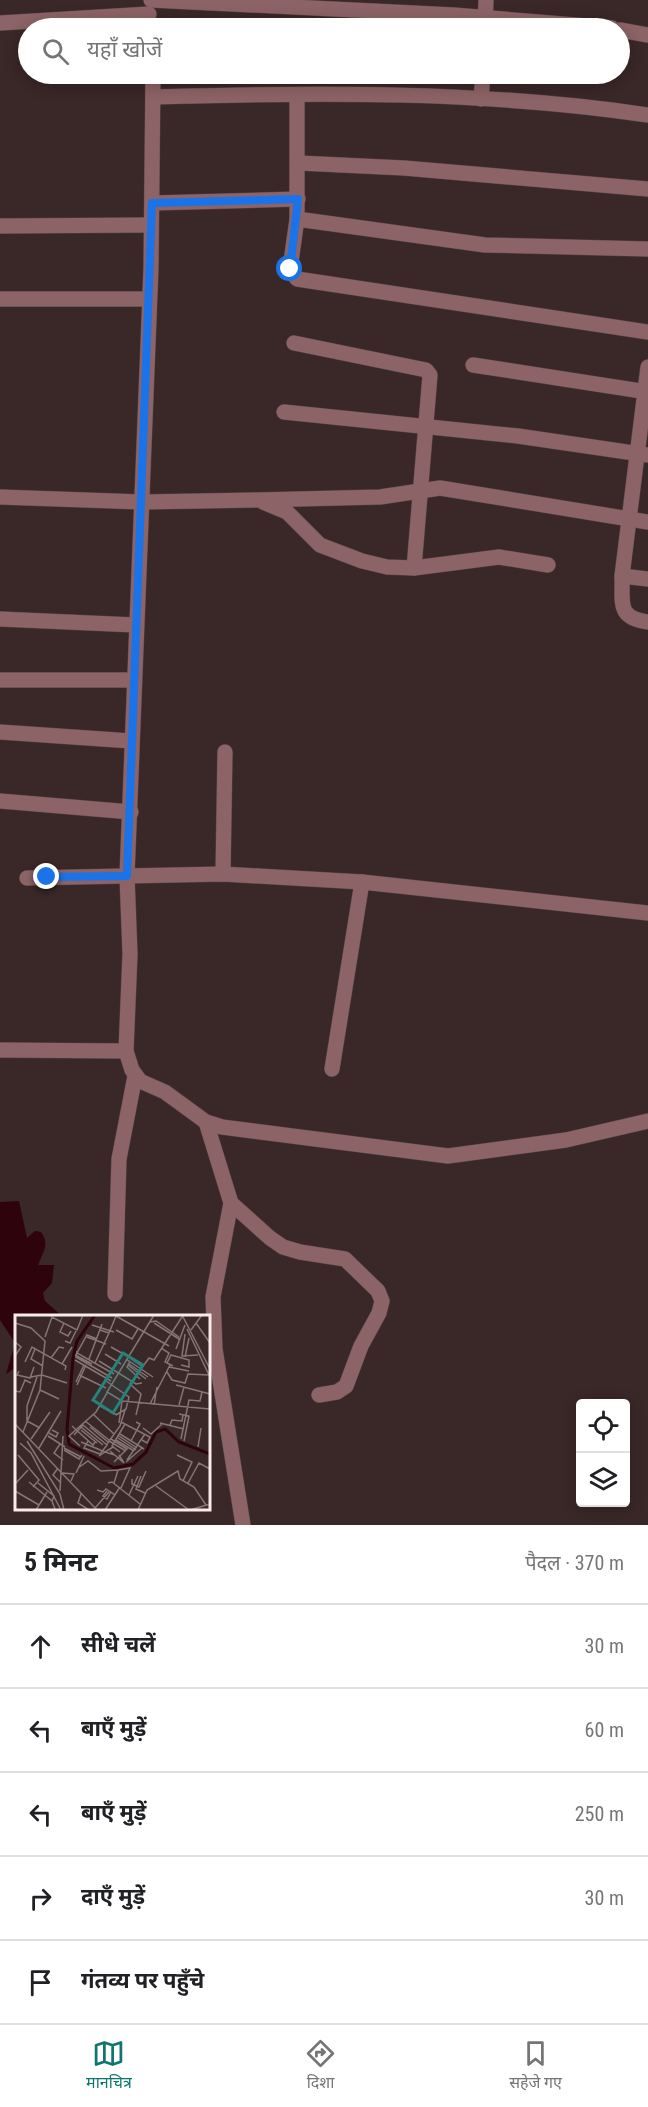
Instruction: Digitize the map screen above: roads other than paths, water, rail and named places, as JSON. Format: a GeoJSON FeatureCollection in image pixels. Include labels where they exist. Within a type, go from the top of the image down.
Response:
{"type":"FeatureCollection","features":[{"type":"Feature","properties":{"kind":"street"},"geometry":{"type":"LineString","coordinates":[[486,0],[486,18]]}},
{"type":"Feature","properties":{"kind":"street"},"geometry":{"type":"LineString","coordinates":[[62,18],[150,11],[453,8],[475,18]]}},
{"type":"Feature","properties":{"kind":"street"},"geometry":{"type":"LineString","coordinates":[[0,23],[18,22]]}},
{"type":"Feature","properties":{"kind":"street"},"geometry":{"type":"LineString","coordinates":[[630,32],[648,35]]}},
{"type":"Feature","properties":{"kind":"street"},"geometry":{"type":"LineString","coordinates":[[115,1294],[119,1159],[135,1076],[126,1051],[130,954],[127,876],[149,298],[153,84]]}},
{"type":"Feature","properties":{"kind":"street"},"geometry":{"type":"LineString","coordinates":[[481,99],[482,84]]}},
{"type":"Feature","properties":{"kind":"street"},"geometry":{"type":"LineString","coordinates":[[154,97],[279,94],[481,99],[573,104],[648,115]]}},
{"type":"Feature","properties":{"kind":"street"},"geometry":{"type":"LineString","coordinates":[[297,96],[298,199],[290,269],[294,277],[302,281],[648,332]]}},
{"type":"Feature","properties":{"kind":"street"},"geometry":{"type":"LineString","coordinates":[[299,163],[404,168],[648,189]]}},
{"type":"Feature","properties":{"kind":"street"},"geometry":{"type":"LineString","coordinates":[[152,203],[298,199]]}},
{"type":"Feature","properties":{"kind":"street"},"geometry":{"type":"LineString","coordinates":[[297,219],[485,245],[648,249]]}},
{"type":"Feature","properties":{"kind":"street"},"geometry":{"type":"LineString","coordinates":[[0,226],[151,225]]}},
{"type":"Feature","properties":{"kind":"street"},"geometry":{"type":"LineString","coordinates":[[0,299],[149,298]]}},
{"type":"Feature","properties":{"kind":"street"},"geometry":{"type":"LineString","coordinates":[[294,343],[426,370],[432,383],[414,568]]}},
{"type":"Feature","properties":{"kind":"street"},"geometry":{"type":"LineString","coordinates":[[473,365],[647,392]]}},
{"type":"Feature","properties":{"kind":"street"},"geometry":{"type":"LineString","coordinates":[[648,367],[643,455],[628,520],[622,576],[623,609],[627,616],[648,622]]}},
{"type":"Feature","properties":{"kind":"street"},"geometry":{"type":"LineString","coordinates":[[284,412],[518,436],[643,455]]}},
{"type":"Feature","properties":{"kind":"street"},"geometry":{"type":"LineString","coordinates":[[0,497],[142,502],[257,500],[380,497],[440,488],[460,489],[522,503],[648,522]]}},
{"type":"Feature","properties":{"kind":"street"},"geometry":{"type":"LineString","coordinates":[[257,500],[287,512],[320,544],[387,567],[414,568],[499,557],[549,565]]}},
{"type":"Feature","properties":{"kind":"street"},"geometry":{"type":"LineString","coordinates":[[622,576],[648,579]]}},
{"type":"Feature","properties":{"kind":"street"},"geometry":{"type":"LineString","coordinates":[[0,619],[135,625]]}},
{"type":"Feature","properties":{"kind":"street"},"geometry":{"type":"LineString","coordinates":[[0,680],[134,680]]}},
{"type":"Feature","properties":{"kind":"street"},"geometry":{"type":"LineString","coordinates":[[0,732],[131,741]]}},
{"type":"Feature","properties":{"kind":"street"},"geometry":{"type":"LineString","coordinates":[[223,874],[225,752]]}},
{"type":"Feature","properties":{"kind":"street"},"geometry":{"type":"LineString","coordinates":[[0,801],[131,812]]}},
{"type":"Feature","properties":{"kind":"street"},"geometry":{"type":"LineString","coordinates":[[27,878],[223,874],[362,882],[648,914]]}},
{"type":"Feature","properties":{"kind":"street"},"geometry":{"type":"LineString","coordinates":[[332,1069],[362,882]]}},
{"type":"Feature","properties":{"kind":"street"},"geometry":{"type":"LineString","coordinates":[[0,1050],[126,1051]]}},
{"type":"Feature","properties":{"kind":"street"},"geometry":{"type":"LineString","coordinates":[[135,1076],[165,1092],[206,1122],[222,1127],[448,1156],[566,1140],[648,1120]]}},
{"type":"Feature","properties":{"kind":"street"},"geometry":{"type":"LineString","coordinates":[[206,1122],[231,1203],[213,1297],[215,1349],[243,1525]]}},
{"type":"Feature","properties":{"kind":"street"},"geometry":{"type":"LineString","coordinates":[[231,1203],[283,1247],[345,1259],[378,1291],[382,1301],[379,1313],[361,1346],[345,1386],[337,1392],[319,1395]]}}]}
